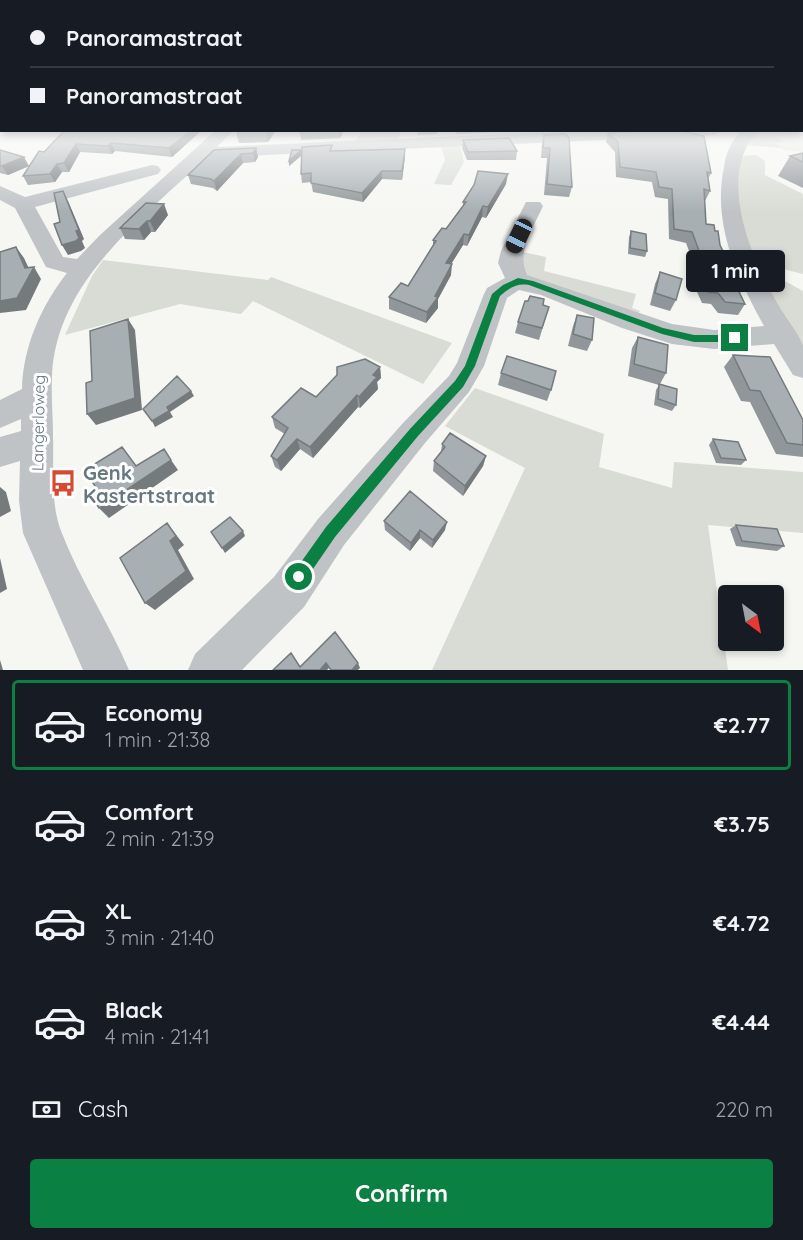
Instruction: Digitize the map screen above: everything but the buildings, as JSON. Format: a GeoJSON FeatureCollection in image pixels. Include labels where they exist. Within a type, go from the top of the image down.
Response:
{"type":"FeatureCollection","features":[{"type":"Feature","properties":{"kind":"street","name":"Langerloweg"},"geometry":{"type":"LineString","coordinates":[[106,670],[42,533],[37,501],[37,375],[47,330],[60,299],[83,267],[108,240],[204,150]]}},
{"type":"Feature","properties":{"kind":"street"},"geometry":{"type":"LineString","coordinates":[[23,204],[197,157],[326,150]]}},
{"type":"Feature","properties":{"kind":"street"},"geometry":{"type":"LineString","coordinates":[[738,150],[735,156],[729,188],[737,236],[759,293],[780,334],[803,367]]}},
{"type":"Feature","properties":{"kind":"street"},"geometry":{"type":"LineString","coordinates":[[0,192],[23,204],[54,262],[59,265],[83,267]]}},
{"type":"Feature","properties":{"kind":"street"},"geometry":{"type":"LineString","coordinates":[[518,281],[510,263],[512,251],[533,206]]}},
{"type":"Feature","properties":{"kind":"street"},"geometry":{"type":"LineString","coordinates":[[211,670],[288,592],[331,532],[414,433],[459,384],[470,366],[496,294],[518,281],[550,289],[662,331],[694,338],[735,338],[780,334]]}},
{"type":"Feature","properties":{"kind":"street"},"geometry":{"type":"LineString","coordinates":[[0,415],[37,396]]}},
{"type":"Feature","properties":{"kind":"street"},"geometry":{"type":"LineString","coordinates":[[0,452],[37,441]]}},
{"type":"Feature","properties":{"kind":"shaded area"},"geometry":{"type":"Polygon","coordinates":[[[442,150],[461,150],[464,162],[451,185],[434,184],[445,160],[442,150]]]}},
{"type":"Feature","properties":{"kind":"shaded area"},"geometry":{"type":"Polygon","coordinates":[[[756,155],[765,161],[765,175],[803,194],[803,274],[779,268],[751,255],[736,200],[741,156],[756,155]]]}},
{"type":"Feature","properties":{"kind":"shaded area"},"geometry":{"type":"Polygon","coordinates":[[[518,251],[546,257],[544,271],[636,294],[632,308],[640,311],[637,316],[526,275],[518,251]]]}},
{"type":"Feature","properties":{"kind":"shaded area"},"geometry":{"type":"Polygon","coordinates":[[[103,260],[268,280],[271,277],[452,343],[423,384],[253,301],[241,314],[180,304],[65,335],[92,276],[103,260]]]}},
{"type":"Feature","properties":{"kind":"shaded area"},"geometry":{"type":"Polygon","coordinates":[[[783,280],[803,291],[803,347],[763,285],[783,280]]]}},
{"type":"Feature","properties":{"kind":"shaded area"},"geometry":{"type":"Polygon","coordinates":[[[475,388],[604,434],[599,467],[672,488],[674,462],[803,472],[803,533],[708,525],[718,598],[718,651],[725,651],[728,670],[432,670],[525,468],[445,426],[475,388]]]}},
{"type":"Feature","properties":{"kind":"place","name":"Genk Kastertstraat"},"geometry":{"type":"Point","coordinates":[63,483]}},
{"type":"Feature","properties":{"kind":"route"},"geometry":{"type":"LineString","coordinates":[[299,577],[331,532],[414,433],[459,384],[470,366],[496,294],[507,287],[518,281],[530,283],[662,331],[694,338],[735,338]]}}]}
